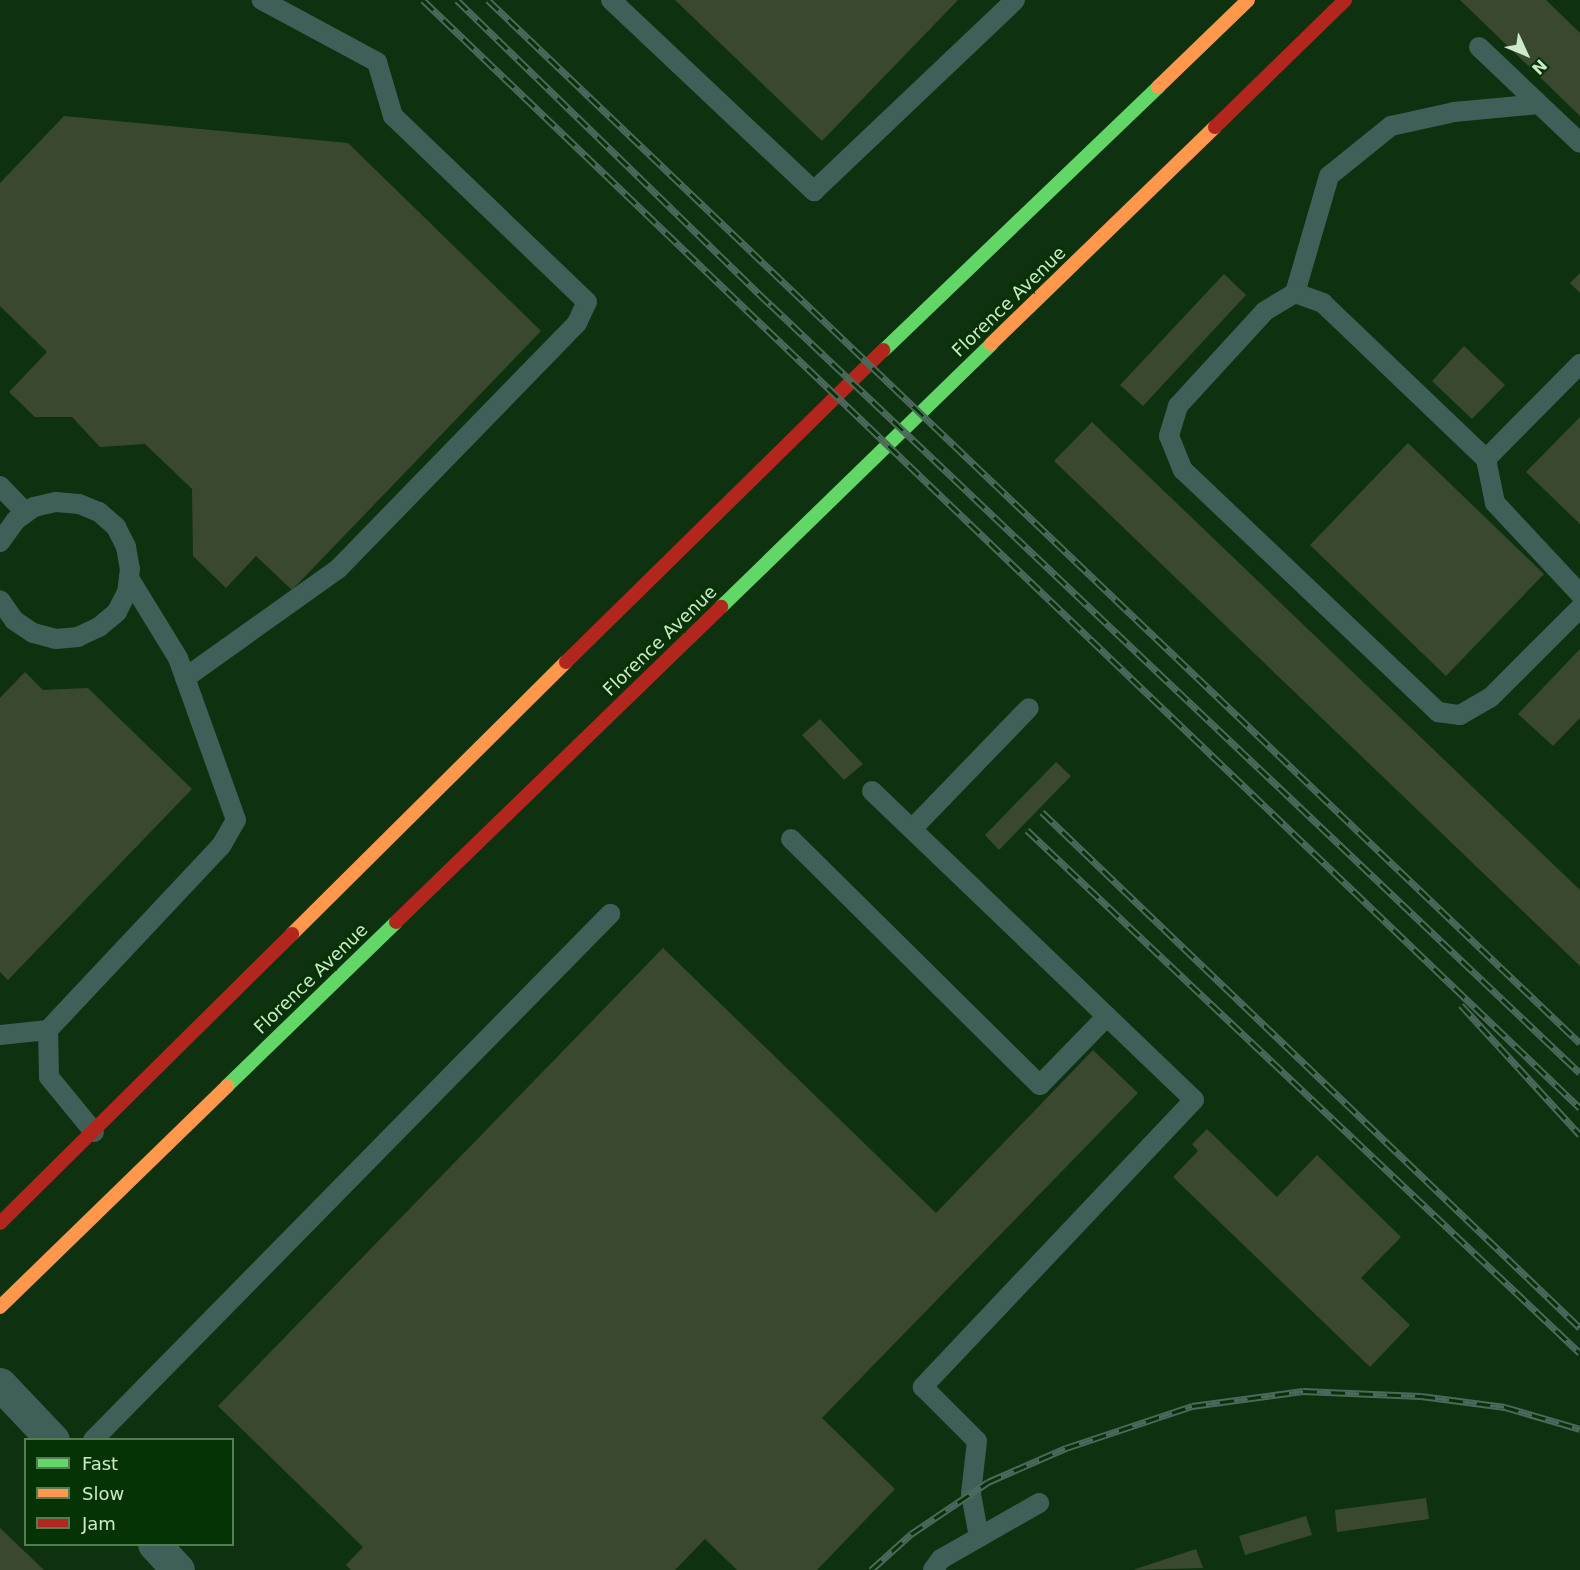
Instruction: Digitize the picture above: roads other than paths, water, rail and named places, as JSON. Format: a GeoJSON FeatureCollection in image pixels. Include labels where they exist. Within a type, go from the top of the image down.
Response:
{"type":"FeatureCollection","features":[{"type":"Feature","properties":{"kind":"main road"},"geometry":{"type":"LineString","coordinates":[[0,1223],[804,428],[1248,0]]}},
{"type":"Feature","properties":{"kind":"main road","name":"Florence Avenue"},"geometry":{"type":"LineString","coordinates":[[0,1307],[1345,0]]}},
{"type":"Feature","properties":{"kind":"street"},"geometry":{"type":"LineString","coordinates":[[0,1384],[51,1438]]}},
{"type":"Feature","properties":{"kind":"street"},"geometry":{"type":"LineString","coordinates":[[155,1546],[178,1570]]}},
{"type":"Feature","properties":{"kind":"lane"},"geometry":{"type":"LineString","coordinates":[[185,678],[338,569],[577,323],[587,302],[393,116],[377,62],[262,0]]}},
{"type":"Feature","properties":{"kind":"lane"},"geometry":{"type":"LineString","coordinates":[[611,0],[814,191],[1015,0]]}},
{"type":"Feature","properties":{"kind":"lane"},"geometry":{"type":"LineString","coordinates":[[1479,46],[1580,143]]}},
{"type":"Feature","properties":{"kind":"lane"},"geometry":{"type":"LineString","coordinates":[[1539,104],[1454,112],[1391,126],[1329,176],[1294,293],[1265,310],[1178,406],[1169,436],[1183,470],[1438,712],[1460,715],[1490,698],[1580,608]]}},
{"type":"Feature","properties":{"kind":"lane"},"geometry":{"type":"LineString","coordinates":[[1294,293],[1323,303],[1486,459],[1496,503],[1580,594]]}},
{"type":"Feature","properties":{"kind":"lane"},"geometry":{"type":"LineString","coordinates":[[1486,459],[1580,364]]}},
{"type":"Feature","properties":{"kind":"lane"},"geometry":{"type":"LineString","coordinates":[[0,486],[26,513]]}},
{"type":"Feature","properties":{"kind":"lane"},"geometry":{"type":"LineString","coordinates":[[0,542],[26,513],[56,502],[79,504],[99,513],[116,527],[126,547],[129,578],[117,612],[99,627],[78,637],[56,639],[33,633],[14,620],[0,601]]}},
{"type":"Feature","properties":{"kind":"lane"},"geometry":{"type":"LineString","coordinates":[[0,1035],[48,1030],[221,846],[236,820],[178,658],[129,578]]}},
{"type":"Feature","properties":{"kind":"lane"},"geometry":{"type":"LineString","coordinates":[[912,829],[1029,708]]}},
{"type":"Feature","properties":{"kind":"lane"},"geometry":{"type":"LineString","coordinates":[[872,790],[1194,1100],[923,1387],[977,1441],[971,1494],[979,1537]]}},
{"type":"Feature","properties":{"kind":"lane"},"geometry":{"type":"LineString","coordinates":[[791,839],[1040,1085],[1107,1016]]}},
{"type":"Feature","properties":{"kind":"lane"},"geometry":{"type":"LineString","coordinates":[[95,1438],[610,914]]}},
{"type":"Feature","properties":{"kind":"lane"},"geometry":{"type":"LineString","coordinates":[[48,1030],[49,1077],[94,1132]]}},
{"type":"Feature","properties":{"kind":"lane"},"geometry":{"type":"LineString","coordinates":[[933,1570],[941,1559],[1039,1503]]}},
{"type":"Feature","properties":{"kind":"railway"},"geometry":{"type":"LineString","coordinates":[[423,0],[1580,1108]]}},
{"type":"Feature","properties":{"kind":"railway"},"geometry":{"type":"LineString","coordinates":[[457,0],[771,305],[1580,1073]]}},
{"type":"Feature","properties":{"kind":"railway"},"geometry":{"type":"LineString","coordinates":[[488,0],[1580,1043]]}},
{"type":"Feature","properties":{"kind":"railway"},"geometry":{"type":"LineString","coordinates":[[1042,812],[1580,1328]]}},
{"type":"Feature","properties":{"kind":"railway"},"geometry":{"type":"LineString","coordinates":[[1027,830],[1580,1353]]}},
{"type":"Feature","properties":{"kind":"railway"},"geometry":{"type":"LineString","coordinates":[[1461,1005],[1580,1135]]}},
{"type":"Feature","properties":{"kind":"railway"},"geometry":{"type":"LineString","coordinates":[[871,1570],[911,1534],[988,1482],[1066,1448],[1192,1406],[1303,1391],[1421,1396],[1505,1407],[1580,1429]]}}]}
